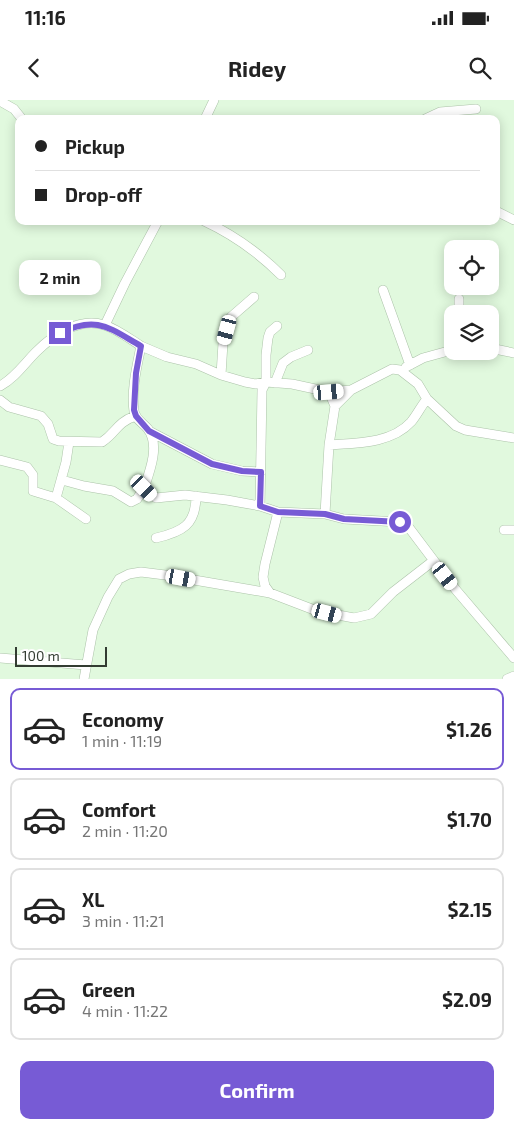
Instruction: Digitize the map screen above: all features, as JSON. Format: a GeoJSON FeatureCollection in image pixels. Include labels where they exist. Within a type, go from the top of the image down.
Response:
{"type":"FeatureCollection","features":[{"type":"Feature","properties":{"kind":"street"},"geometry":{"type":"LineString","coordinates":[[207,115],[214,100]]}},
{"type":"Feature","properties":{"kind":"street"},"geometry":{"type":"LineString","coordinates":[[0,101],[14,109],[19,115]]}},
{"type":"Feature","properties":{"kind":"street"},"geometry":{"type":"LineString","coordinates":[[434,115],[440,112],[476,109]]}},
{"type":"Feature","properties":{"kind":"street"},"geometry":{"type":"LineString","coordinates":[[500,212],[514,220]]}},
{"type":"Feature","properties":{"kind":"street"},"geometry":{"type":"LineString","coordinates":[[105,325],[132,268],[156,225]]}},
{"type":"Feature","properties":{"kind":"street"},"geometry":{"type":"LineString","coordinates":[[211,225],[253,250],[281,275]]}},
{"type":"Feature","properties":{"kind":"street"},"geometry":{"type":"LineString","coordinates":[[383,290],[410,365]]}},
{"type":"Feature","properties":{"kind":"street"},"geometry":{"type":"LineString","coordinates":[[221,375],[223,343],[232,317],[254,297]]}},
{"type":"Feature","properties":{"kind":"street"},"geometry":{"type":"LineString","coordinates":[[459,299],[459,305]]}},
{"type":"Feature","properties":{"kind":"street"},"geometry":{"type":"LineString","coordinates":[[0,386],[17,374],[51,338],[80,325],[92,324],[105,325],[141,346],[167,357],[196,364],[221,375],[245,382],[256,384],[271,382],[329,392],[351,390]]}},
{"type":"Feature","properties":{"kind":"street"},"geometry":{"type":"LineString","coordinates":[[271,382],[266,355],[270,332],[277,326]]}},
{"type":"Feature","properties":{"kind":"street"},"geometry":{"type":"LineString","coordinates":[[62,480],[106,489],[117,493],[131,502],[137,499],[144,488],[154,448],[149,431],[136,416],[134,410],[136,373],[141,346]]}},
{"type":"Feature","properties":{"kind":"street"},"geometry":{"type":"LineString","coordinates":[[260,506],[262,390],[271,382],[283,363],[308,350]]}},
{"type":"Feature","properties":{"kind":"street"},"geometry":{"type":"LineString","coordinates":[[499,350],[514,353]]}},
{"type":"Feature","properties":{"kind":"street"},"geometry":{"type":"LineString","coordinates":[[335,406],[351,390],[392,370],[400,370],[423,358],[444,352]]}},
{"type":"Feature","properties":{"kind":"street"},"geometry":{"type":"LineString","coordinates":[[400,370],[418,384],[427,399],[456,426],[465,430],[514,438]]}},
{"type":"Feature","properties":{"kind":"street"},"geometry":{"type":"LineString","coordinates":[[325,514],[329,445],[335,406],[329,392]]}},
{"type":"Feature","properties":{"kind":"street"},"geometry":{"type":"LineString","coordinates":[[329,445],[366,442],[388,436],[411,422],[427,399]]}},
{"type":"Feature","properties":{"kind":"street"},"geometry":{"type":"LineString","coordinates":[[0,400],[9,407],[41,416],[48,424],[53,439],[69,442],[102,442],[108,438],[120,423],[136,416]]}},
{"type":"Feature","properties":{"kind":"street"},"geometry":{"type":"LineString","coordinates":[[149,431],[212,464],[242,471],[261,472]]}},
{"type":"Feature","properties":{"kind":"street"},"geometry":{"type":"LineString","coordinates":[[56,498],[62,480],[69,442]]}},
{"type":"Feature","properties":{"kind":"street"},"geometry":{"type":"LineString","coordinates":[[0,460],[27,467],[33,475],[33,491],[56,498],[86,519]]}},
{"type":"Feature","properties":{"kind":"street"},"geometry":{"type":"LineString","coordinates":[[144,488],[156,498],[185,495],[196,496],[260,506],[278,512],[325,514],[350,519],[400,522],[407,525],[433,561],[490,632],[514,658]]}},
{"type":"Feature","properties":{"kind":"street"},"geometry":{"type":"LineString","coordinates":[[156,538],[176,533],[186,525],[196,506],[196,496]]}},
{"type":"Feature","properties":{"kind":"street"},"geometry":{"type":"LineString","coordinates":[[270,593],[262,577],[278,512]]}},
{"type":"Feature","properties":{"kind":"street"},"geometry":{"type":"LineString","coordinates":[[504,530],[514,530]]}},
{"type":"Feature","properties":{"kind":"street"},"geometry":{"type":"LineString","coordinates":[[84,679],[93,630],[108,597],[119,579],[129,574],[141,572],[270,593],[337,616],[354,618],[371,614],[393,592],[433,561]]}},
{"type":"Feature","properties":{"kind":"street"},"geometry":{"type":"LineString","coordinates":[[0,658],[86,665]]}},
{"type":"Feature","properties":{"kind":"street"},"geometry":{"type":"LineString","coordinates":[[508,679],[514,676]]}},
{"type":"Feature","properties":{"kind":"route"},"geometry":{"type":"LineString","coordinates":[[60,333],[80,325],[105,325],[141,346],[136,373],[134,410],[136,416],[149,431],[202,457],[212,464],[242,471],[261,472],[260,506],[278,512],[325,514],[344,519],[400,522]]}}]}
